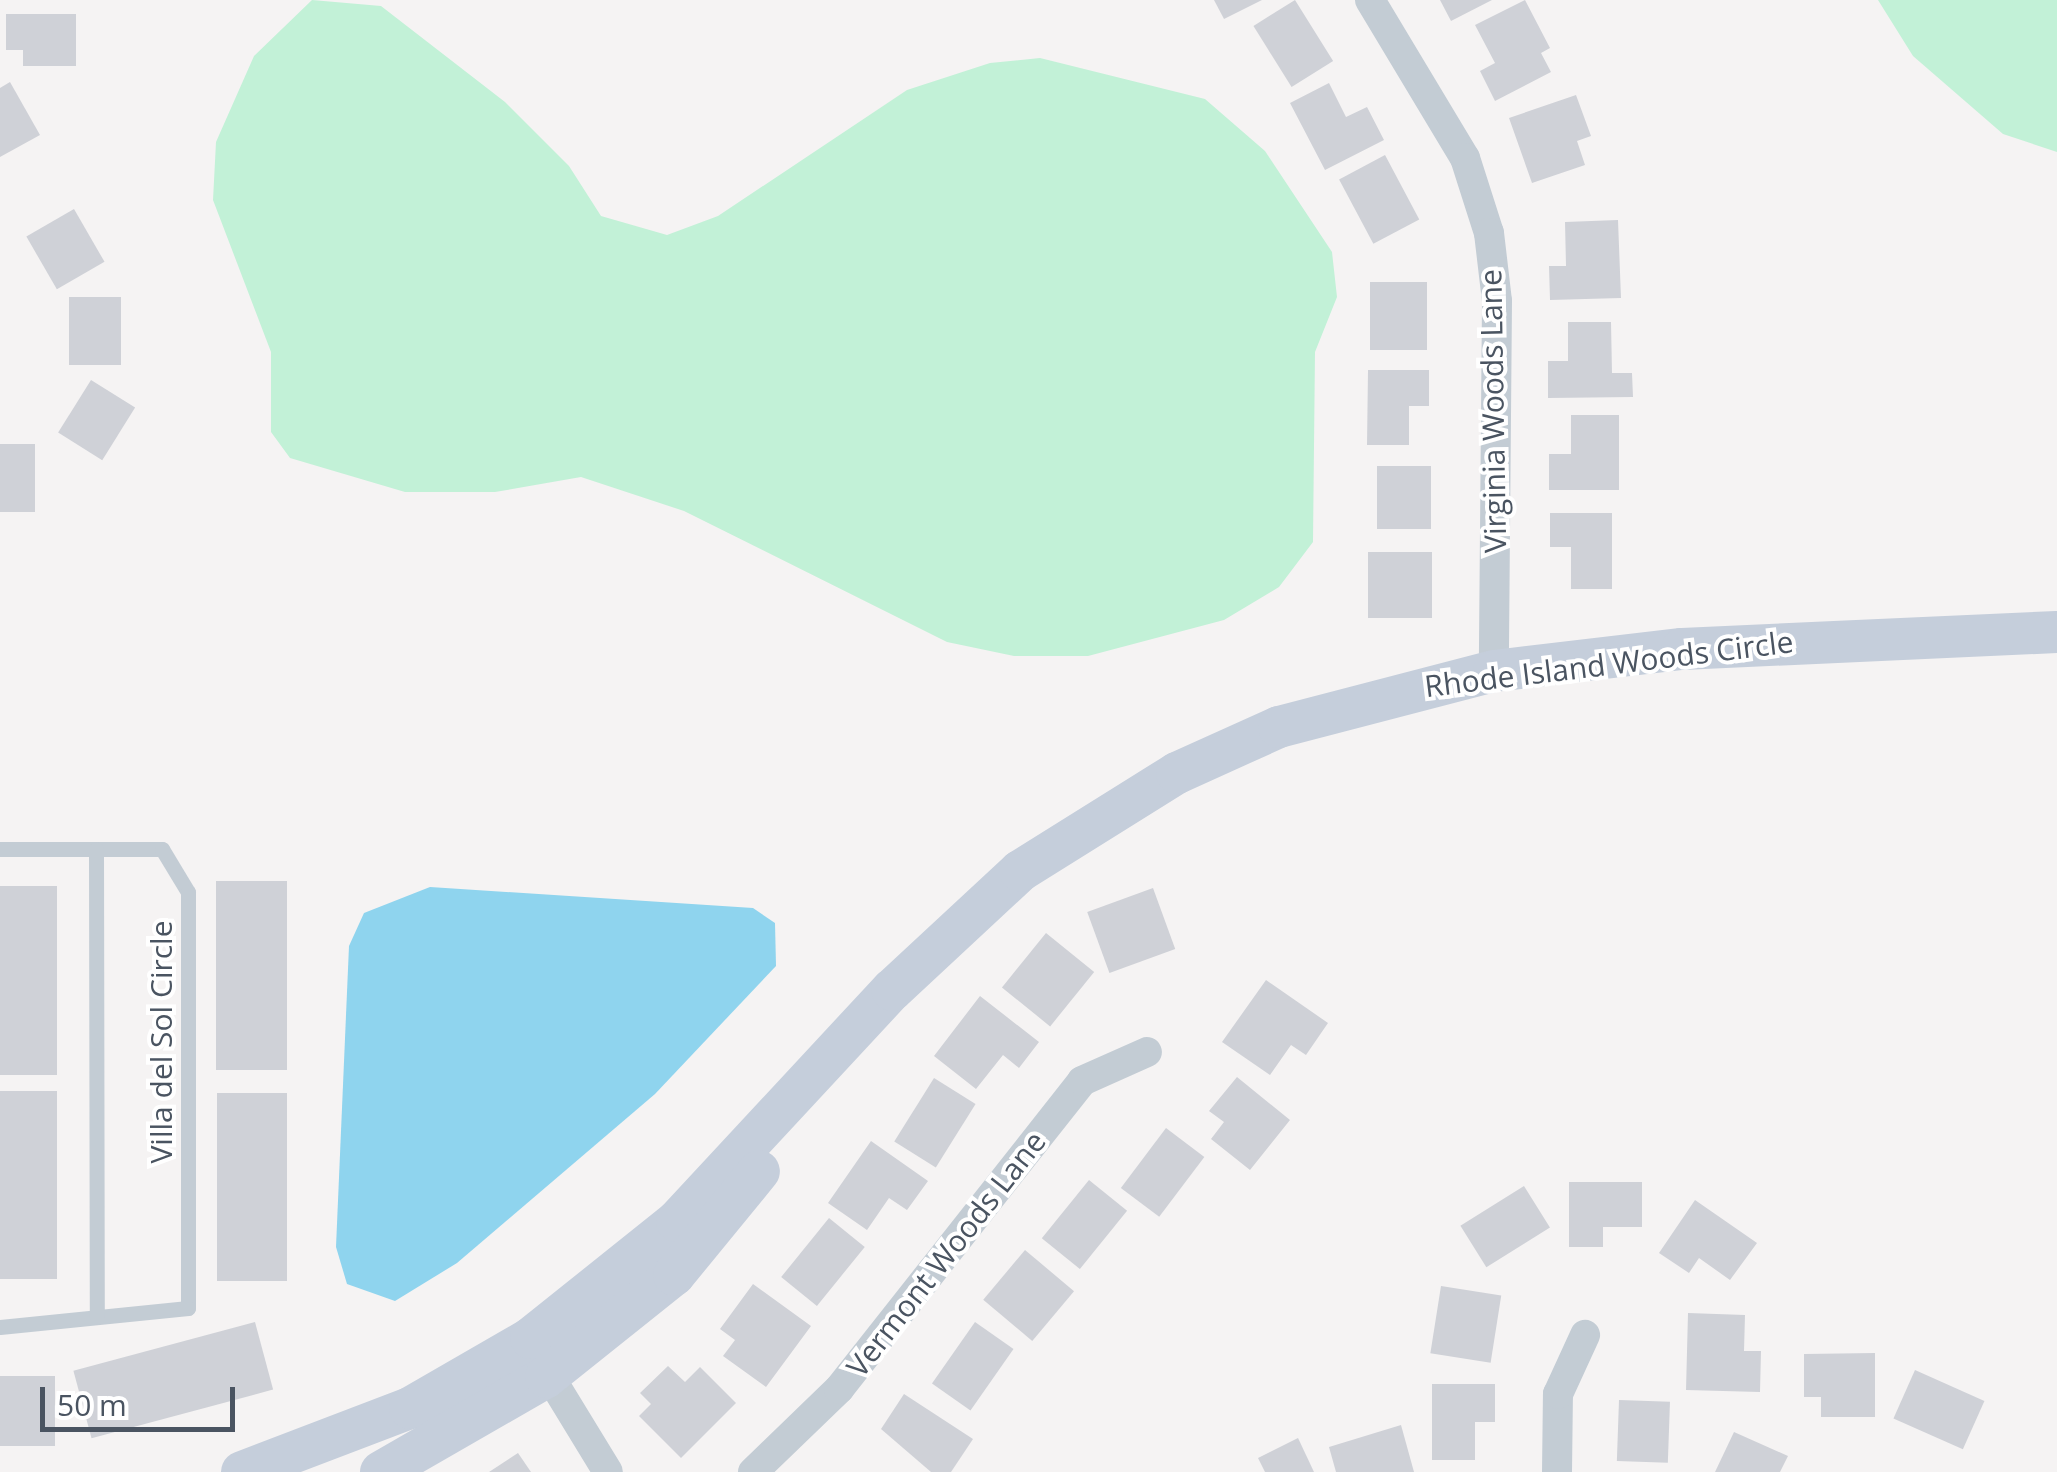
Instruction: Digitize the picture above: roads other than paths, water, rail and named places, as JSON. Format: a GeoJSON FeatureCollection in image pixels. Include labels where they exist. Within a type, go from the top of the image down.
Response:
{"type":"FeatureCollection","features":[{"type":"Feature","properties":{"kind":"street","name":"Virginia Woods Lane"},"geometry":{"type":"LineString","coordinates":[[1370,0],[1465,158],[1488,234],[1497,301],[1494,671]]}},
{"type":"Feature","properties":{"kind":"street","name":"Rhode Island Woods Circle"},"geometry":{"type":"LineString","coordinates":[[381,1472],[538,1357],[676,1221],[892,990],[1020,871],[1177,773],[1279,727],[1494,671],[1702,648],[2057,632]]}},
{"type":"Feature","properties":{"kind":"street","name":"Vermont Woods Lane"},"geometry":{"type":"LineString","coordinates":[[753,1472],[840,1389],[1082,1080],[1147,1052]]}},
{"type":"Feature","properties":{"kind":"street"},"geometry":{"type":"LineString","coordinates":[[1557,1472],[1558,1394],[1585,1335]]}},
{"type":"Feature","properties":{"kind":"street","name":"Rhode Island Woods Circle"},"geometry":{"type":"LineString","coordinates":[[242,1472],[538,1357]]}},
{"type":"Feature","properties":{"kind":"street"},"geometry":{"type":"LineString","coordinates":[[538,1357],[608,1472]]}},
{"type":"Feature","properties":{"kind":"lane","name":"Villa del Sol Circle"},"geometry":{"type":"LineString","coordinates":[[0,849],[162,849],[188,892],[188,1308],[98,1317]]}},
{"type":"Feature","properties":{"kind":"lane"},"geometry":{"type":"LineString","coordinates":[[0,1328],[98,1317],[96,849]]}},
{"type":"Feature","properties":{"kind":"water"},"geometry":{"type":"Polygon","coordinates":[[[430,887],[753,908],[775,923],[776,966],[655,1094],[457,1263],[395,1301],[347,1284],[336,1247],[349,946],[364,913],[430,887]]]}}]}
